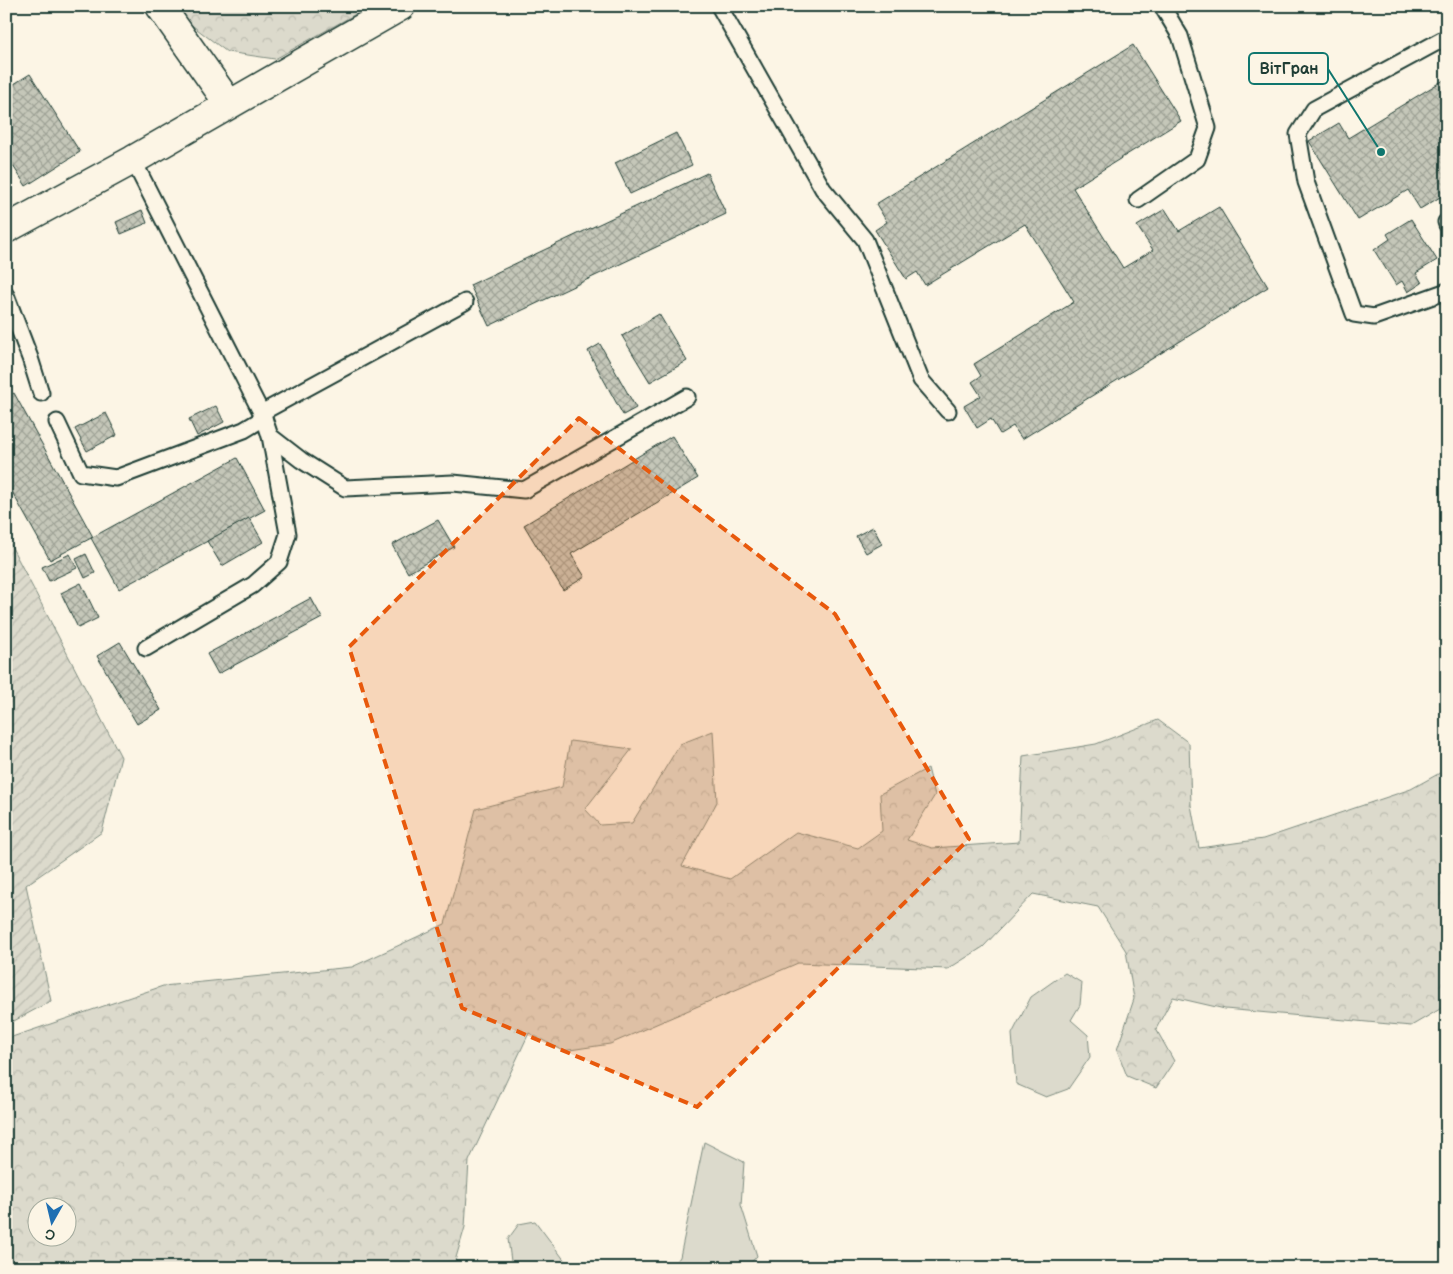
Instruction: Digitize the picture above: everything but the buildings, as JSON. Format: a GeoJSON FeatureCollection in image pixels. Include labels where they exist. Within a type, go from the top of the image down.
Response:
{"type":"FeatureCollection","features":[{"type":"Feature","properties":{"kind":"street"},"geometry":{"type":"LineString","coordinates":[[160,6],[229,104]]}},
{"type":"Feature","properties":{"kind":"street"},"geometry":{"type":"LineString","coordinates":[[6,229],[133,160],[400,6]]}},
{"type":"Feature","properties":{"kind":"lane"},"geometry":{"type":"LineString","coordinates":[[718,6],[823,190],[865,240],[921,380],[948,411]]}},
{"type":"Feature","properties":{"kind":"lane"},"geometry":{"type":"LineString","coordinates":[[1138,200],[1197,159],[1208,128],[1180,36],[1162,6]]}},
{"type":"Feature","properties":{"kind":"lane"},"geometry":{"type":"LineString","coordinates":[[1447,37],[1314,109],[1298,134],[1306,182],[1354,314],[1374,317],[1447,291]]}},
{"type":"Feature","properties":{"kind":"lane"},"geometry":{"type":"LineString","coordinates":[[133,160],[262,416],[270,436],[288,534],[279,562],[254,585],[146,648]]}},
{"type":"Feature","properties":{"kind":"lane"},"geometry":{"type":"LineString","coordinates":[[6,295],[41,393]]}},
{"type":"Feature","properties":{"kind":"lane"},"geometry":{"type":"LineString","coordinates":[[57,422],[81,473],[116,478],[244,430],[262,416],[465,302]]}},
{"type":"Feature","properties":{"kind":"lane"},"geometry":{"type":"LineString","coordinates":[[270,436],[301,460],[345,488],[453,483],[524,490],[687,397]]}},
{"type":"Feature","properties":{"kind":"highlighted area"},"geometry":{"type":"Polygon","coordinates":[[[579,418],[835,614],[969,839],[697,1107],[462,1008],[349,647],[579,418]]]}},
{"type":"Feature","properties":{"kind":"green space"},"geometry":{"type":"Polygon","coordinates":[[[179,6],[370,6],[275,59],[227,52],[189,23],[179,6]]]}},
{"type":"Feature","properties":{"kind":"green space"},"geometry":{"type":"Polygon","coordinates":[[[6,536],[121,757],[102,832],[26,885],[51,1001],[6,1024],[6,536]]]}},
{"type":"Feature","properties":{"kind":"green space"},"geometry":{"type":"Polygon","coordinates":[[[1158,720],[1189,743],[1191,805],[1199,848],[1263,839],[1411,789],[1447,769],[1447,1005],[1411,1026],[1225,1009],[1173,997],[1156,1029],[1174,1061],[1156,1088],[1127,1076],[1117,1050],[1134,999],[1126,951],[1098,907],[1033,894],[983,947],[948,969],[798,963],[610,1044],[563,1051],[529,1033],[469,1161],[465,1227],[455,1261],[342,1268],[226,1268],[186,1260],[182,1268],[6,1268],[6,1039],[163,986],[352,967],[445,924],[476,809],[562,787],[570,741],[632,749],[585,809],[600,825],[632,823],[680,744],[713,731],[717,802],[682,866],[730,879],[796,832],[858,848],[882,831],[880,794],[928,768],[935,795],[907,840],[932,848],[1019,842],[1023,756],[1096,744],[1158,720]]]}},
{"type":"Feature","properties":{"kind":"green space"},"geometry":{"type":"Polygon","coordinates":[[[1065,973],[1082,983],[1080,1005],[1071,1020],[1088,1035],[1090,1057],[1068,1089],[1046,1097],[1016,1084],[1012,1034],[1031,997],[1065,973]]]}},
{"type":"Feature","properties":{"kind":"green space"},"geometry":{"type":"Polygon","coordinates":[[[704,1142],[744,1162],[741,1205],[757,1256],[746,1268],[672,1268],[680,1257],[704,1142]]]}},
{"type":"Feature","properties":{"kind":"green space"},"geometry":{"type":"Polygon","coordinates":[[[535,1221],[565,1261],[564,1268],[519,1268],[511,1261],[508,1239],[519,1224],[535,1221]]]}},
{"type":"Feature","properties":{"kind":"place","name":"ВітГран"},"geometry":{"type":"Point","coordinates":[1381,152]}}]}
